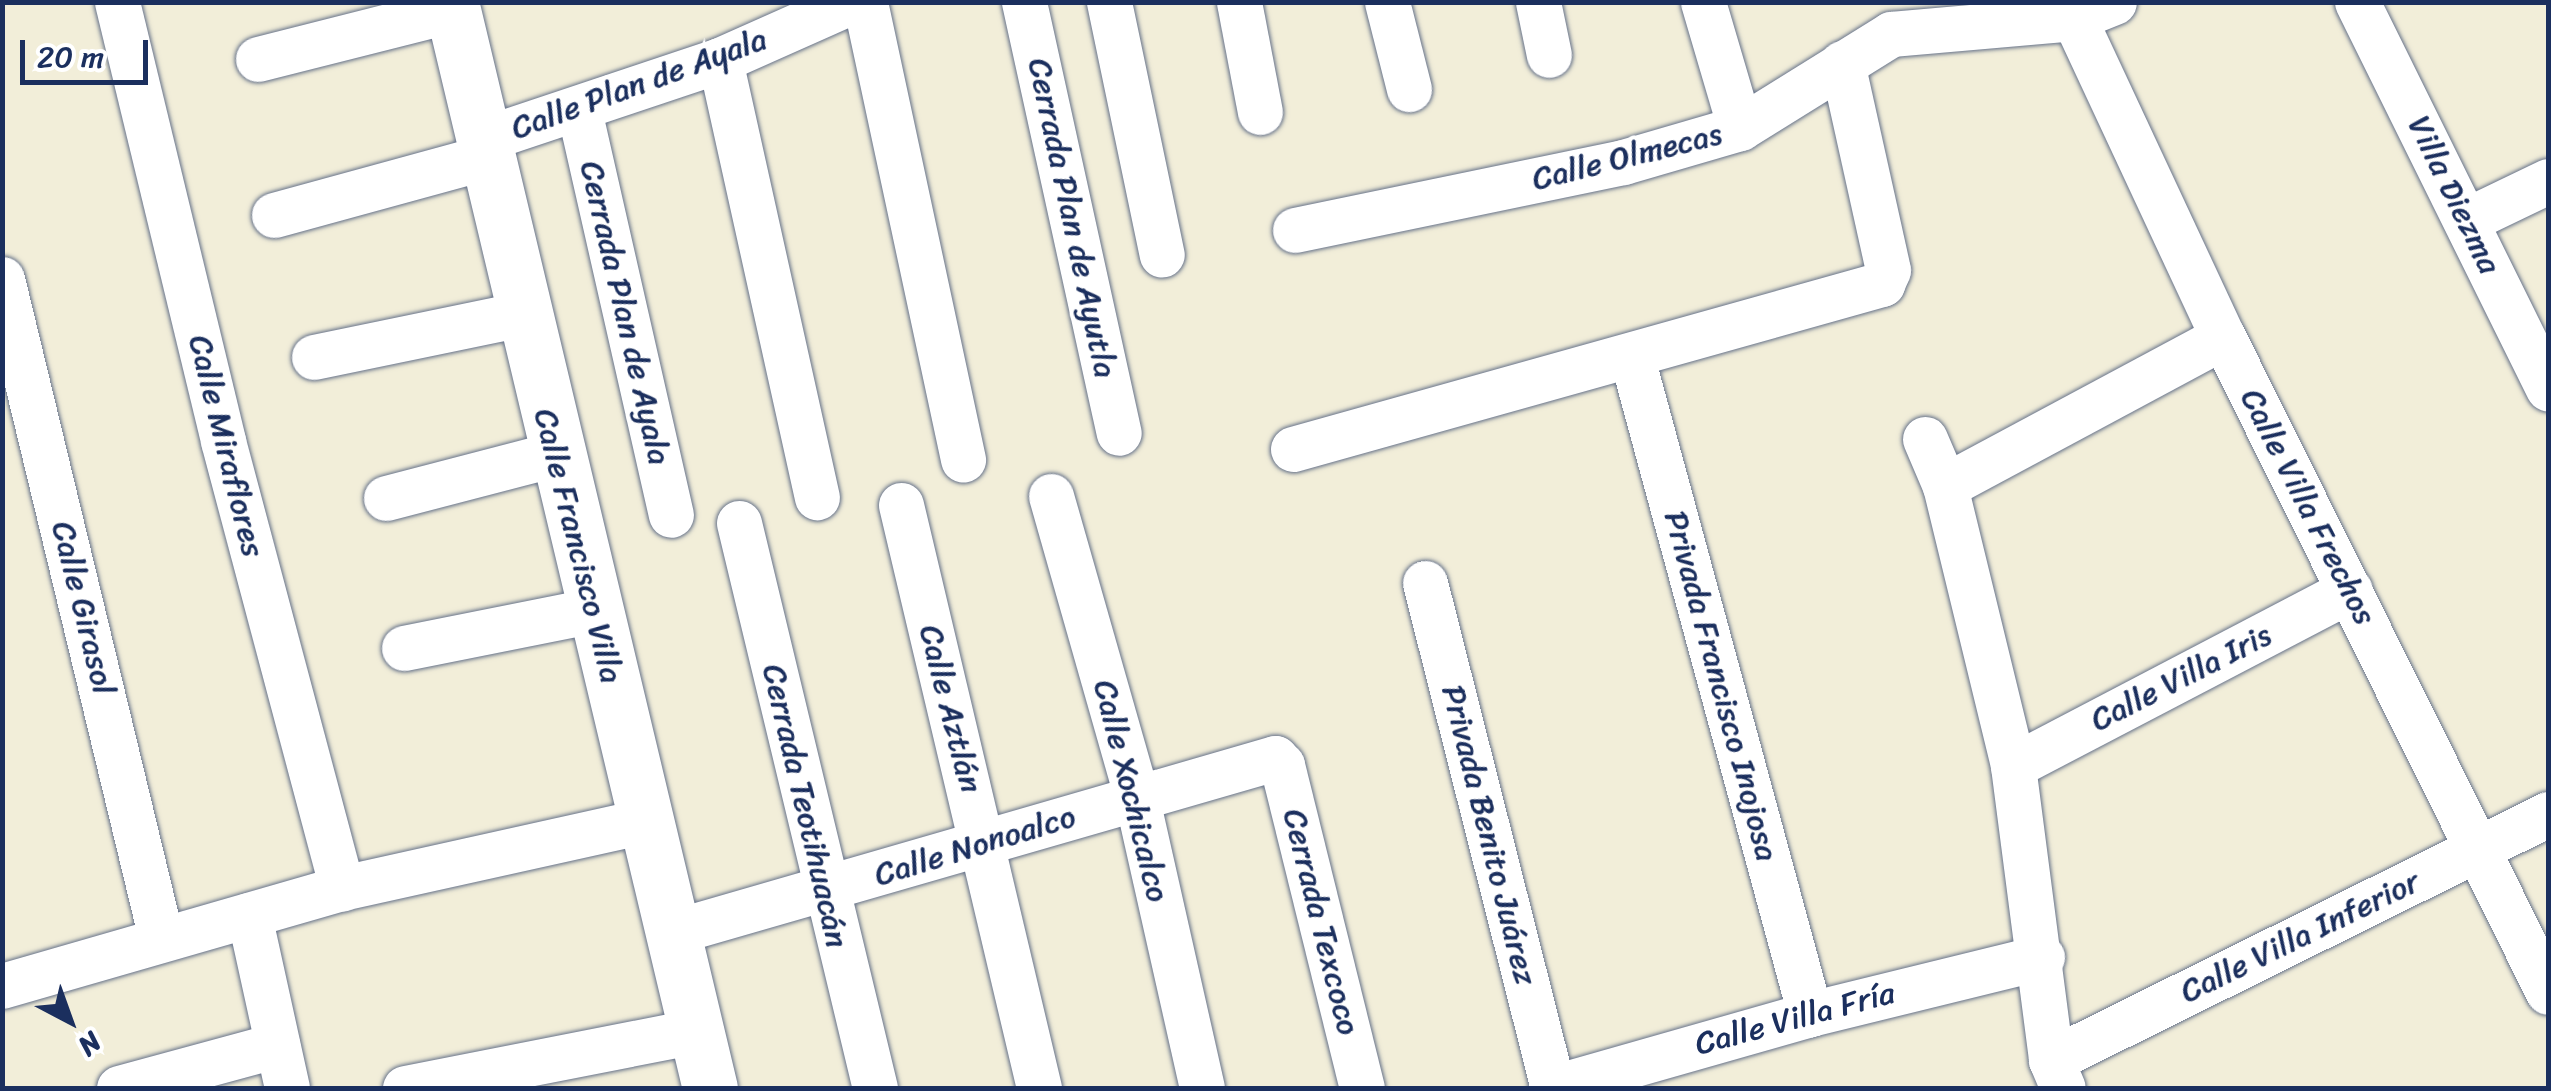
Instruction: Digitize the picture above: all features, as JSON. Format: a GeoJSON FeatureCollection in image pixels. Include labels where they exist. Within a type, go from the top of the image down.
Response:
{"type":"FeatureCollection","features":[{"type":"Feature","properties":{"kind":"street","name":"Calle Miraflores"},"geometry":{"type":"LineString","coordinates":[[118,2],[223,441],[342,888]]}},
{"type":"Feature","properties":{"kind":"street","name":"Calle Plan de Ayala"},"geometry":{"type":"LineString","coordinates":[[274,216],[484,148],[720,60],[850,2]]}},
{"type":"Feature","properties":{"kind":"street"},"geometry":{"type":"LineString","coordinates":[[865,2],[963,460]]}},
{"type":"Feature","properties":{"kind":"street","name":"Cerrada Plan de Ayutla"},"geometry":{"type":"LineString","coordinates":[[1024,2],[1119,433]]}},
{"type":"Feature","properties":{"kind":"street"},"geometry":{"type":"LineString","coordinates":[[1109,2],[1162,255]]}},
{"type":"Feature","properties":{"kind":"street"},"geometry":{"type":"LineString","coordinates":[[1239,2],[1260,112]]}},
{"type":"Feature","properties":{"kind":"street"},"geometry":{"type":"LineString","coordinates":[[1388,2],[1409,90]]}},
{"type":"Feature","properties":{"kind":"street"},"geometry":{"type":"LineString","coordinates":[[1538,2],[1550,55]]}},
{"type":"Feature","properties":{"kind":"street"},"geometry":{"type":"LineString","coordinates":[[1702,2],[1740,128]]}},
{"type":"Feature","properties":{"kind":"street","name":"Villa Diezma"},"geometry":{"type":"LineString","coordinates":[[2356,2],[2548,388]]}},
{"type":"Feature","properties":{"kind":"street"},"geometry":{"type":"LineString","coordinates":[[258,59],[451,6]]}},
{"type":"Feature","properties":{"kind":"street","name":"Calle Francisco Villa"},"geometry":{"type":"LineString","coordinates":[[451,6],[555,454],[710,1088]]}},
{"type":"Feature","properties":{"kind":"street","name":"Calle Olmecas"},"geometry":{"type":"LineString","coordinates":[[1295,230],[1623,162],[1740,128],[1842,63],[1887,18],[2103,7]]}},
{"type":"Feature","properties":{"kind":"street","name":"Calle Villa Frechos"},"geometry":{"type":"LineString","coordinates":[[2103,7],[2223,338],[2548,992]]}},
{"type":"Feature","properties":{"kind":"street"},"geometry":{"type":"LineString","coordinates":[[720,60],[816,497]]}},
{"type":"Feature","properties":{"kind":"street"},"geometry":{"type":"LineString","coordinates":[[1293,449],[1632,358],[1882,284],[1888,270],[1842,63]]}},
{"type":"Feature","properties":{"kind":"street","name":"Cerrada Plan de Ayala"},"geometry":{"type":"LineString","coordinates":[[579,110],[671,515]]}},
{"type":"Feature","properties":{"kind":"street"},"geometry":{"type":"LineString","coordinates":[[2467,220],[2548,182]]}},
{"type":"Feature","properties":{"kind":"street","name":"Calle Girasol"},"geometry":{"type":"LineString","coordinates":[[2,279],[161,938]]}},
{"type":"Feature","properties":{"kind":"street"},"geometry":{"type":"LineString","coordinates":[[314,357],[522,314]]}},
{"type":"Feature","properties":{"kind":"street"},"geometry":{"type":"LineString","coordinates":[[1945,486],[2223,338]]}},
{"type":"Feature","properties":{"kind":"street","name":"Privada Francisco Inojosa"},"geometry":{"type":"LineString","coordinates":[[1632,358],[1810,1014]]}},
{"type":"Feature","properties":{"kind":"street"},"geometry":{"type":"LineString","coordinates":[[1925,439],[1945,486],[2013,766],[2057,1074]]}},
{"type":"Feature","properties":{"kind":"street"},"geometry":{"type":"LineString","coordinates":[[386,498],[555,454]]}},
{"type":"Feature","properties":{"kind":"street","name":"Calle Xochicalco"},"geometry":{"type":"LineString","coordinates":[[1051,496],[1136,795],[1202,1088]]}},
{"type":"Feature","properties":{"kind":"street","name":"Calle Aztlán"},"geometry":{"type":"LineString","coordinates":[[900,505],[1039,1088]]}},
{"type":"Feature","properties":{"kind":"street","name":"Cerrada Teotihuacán"},"geometry":{"type":"LineString","coordinates":[[739,523],[824,893],[875,1088]]}},
{"type":"Feature","properties":{"kind":"street","name":"Privada Benito Juárez"},"geometry":{"type":"LineString","coordinates":[[1425,583],[1568,1085]]}},
{"type":"Feature","properties":{"kind":"street","name":"Calle Villa Iris"},"geometry":{"type":"LineString","coordinates":[[2013,766],[2350,590]]}},
{"type":"Feature","properties":{"kind":"street"},"geometry":{"type":"LineString","coordinates":[[404,648],[594,610]]}},
{"type":"Feature","properties":{"kind":"street","name":"Calle Nonoalco"},"geometry":{"type":"LineString","coordinates":[[673,932],[824,893],[984,846],[1136,795],[1275,758]]}},
{"type":"Feature","properties":{"kind":"street","name":"Cerrada Texcoco"},"geometry":{"type":"LineString","coordinates":[[1275,758],[1282,766],[1362,1088]]}},
{"type":"Feature","properties":{"kind":"street","name":"Calle Villa Inferior"},"geometry":{"type":"LineString","coordinates":[[2057,1074],[2548,814]]}},
{"type":"Feature","properties":{"kind":"street"},"geometry":{"type":"LineString","coordinates":[[2,986],[342,888],[645,821]]}},
{"type":"Feature","properties":{"kind":"street"},"geometry":{"type":"LineString","coordinates":[[249,915],[287,1088]]}},
{"type":"Feature","properties":{"kind":"street","name":"Calle Villa Fría"},"geometry":{"type":"LineString","coordinates":[[1568,1085],[1810,1014],[2042,957]]}},
{"type":"Feature","properties":{"kind":"street"},"geometry":{"type":"LineString","coordinates":[[405,1088],[696,1031]]}},
{"type":"Feature","properties":{"kind":"street"},"geometry":{"type":"LineString","coordinates":[[119,1088],[277,1044]]}}]}
